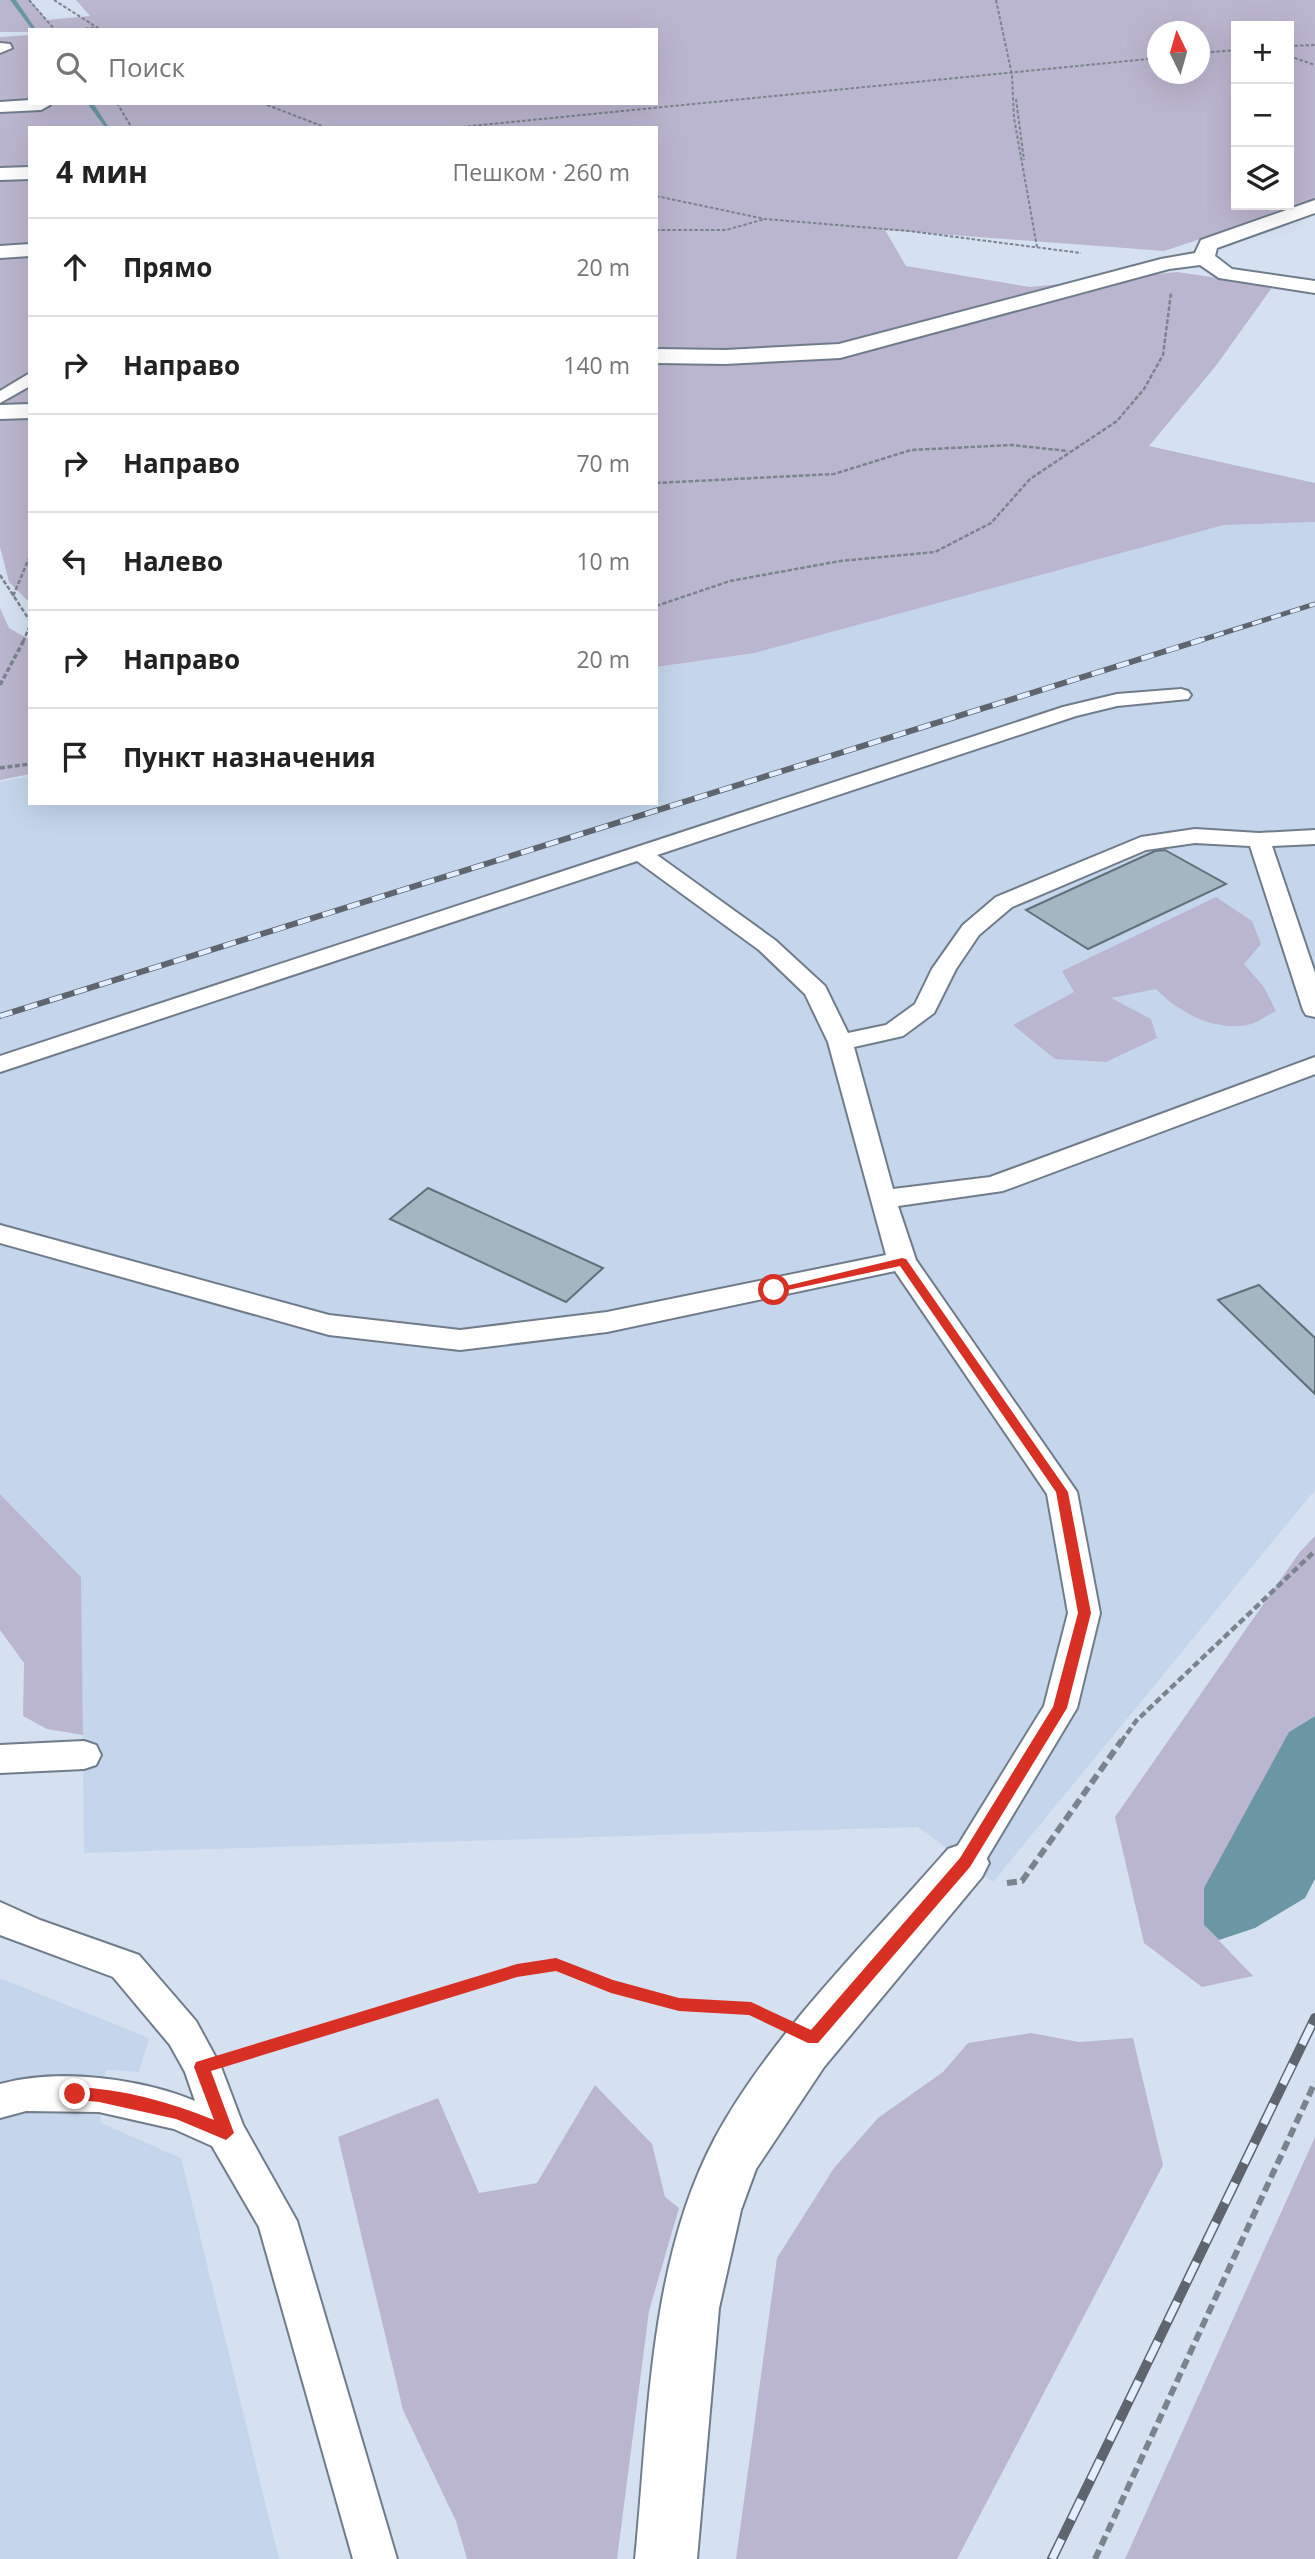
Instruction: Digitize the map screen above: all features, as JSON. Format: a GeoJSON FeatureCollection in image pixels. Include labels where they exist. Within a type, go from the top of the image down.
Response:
{"type":"FeatureCollection","features":[{"type":"Feature","properties":{"kind":"street"},"geometry":{"type":"LineString","coordinates":[[0,107],[41,106]]}},
{"type":"Feature","properties":{"kind":"street"},"geometry":{"type":"LineString","coordinates":[[0,174],[28,173]]}},
{"type":"Feature","properties":{"kind":"street"},"geometry":{"type":"LineString","coordinates":[[1204,258],[1208,244],[1315,206]]}},
{"type":"Feature","properties":{"kind":"street"},"geometry":{"type":"LineString","coordinates":[[0,251],[28,250]]}},
{"type":"Feature","properties":{"kind":"street"},"geometry":{"type":"LineString","coordinates":[[658,356],[725,357],[840,351],[1168,262],[1204,258],[1226,274],[1315,287]]}},
{"type":"Feature","properties":{"kind":"street"},"geometry":{"type":"LineString","coordinates":[[0,412],[28,411]]}},
{"type":"Feature","properties":{"kind":"street"},"geometry":{"type":"LineString","coordinates":[[666,2559],[688,2335],[706,2241],[732,2162],[772,2096],[813,2038],[953,1878]]}},
{"type":"Feature","properties":{"kind":"lane"},"geometry":{"type":"LineString","coordinates":[[0,398],[28,379]]}},
{"type":"Feature","properties":{"kind":"lane"},"geometry":{"type":"LineString","coordinates":[[0,1064],[1070,711],[1117,701],[1181,695]]}},
{"type":"Feature","properties":{"kind":"lane"},"geometry":{"type":"LineString","coordinates":[[840,1042],[894,1031],[925,1008],[944,969],[971,930],[1004,902],[1141,844],[1195,836],[1259,840],[1315,837]]}},
{"type":"Feature","properties":{"kind":"lane"},"geometry":{"type":"LineString","coordinates":[[1259,840],[1315,1010]]}},
{"type":"Feature","properties":{"kind":"lane"},"geometry":{"type":"LineString","coordinates":[[639,852],[767,945],[816,991],[840,1042],[881,1199],[902,1261],[1062,1492],[1084,1613],[1060,1708],[953,1878]]}},
{"type":"Feature","properties":{"kind":"lane"},"geometry":{"type":"LineString","coordinates":[[881,1199],[994,1185],[1315,1065]]}},
{"type":"Feature","properties":{"kind":"lane"},"geometry":{"type":"LineString","coordinates":[[0,1234],[329,1325],[460,1340],[607,1322],[902,1261]]}},
{"type":"Feature","properties":{"kind":"lane"},"geometry":{"type":"LineString","coordinates":[[0,1759],[84,1755]]}},
{"type":"Feature","properties":{"kind":"lane"},"geometry":{"type":"LineString","coordinates":[[0,1917],[27,1931],[126,1966],[183,2033],[202,2067],[226,2133],[277,2221],[375,2559]]}},
{"type":"Feature","properties":{"kind":"lane"},"geometry":{"type":"LineString","coordinates":[[0,2101],[26,2094],[99,2095],[178,2112],[226,2133]]}},
{"type":"Feature","properties":{"kind":"path"},"geometry":{"type":"LineString","coordinates":[[29,0],[53,28]]}},
{"type":"Feature","properties":{"kind":"path"},"geometry":{"type":"LineString","coordinates":[[55,0],[98,28]]}},
{"type":"Feature","properties":{"kind":"path"},"geometry":{"type":"LineString","coordinates":[[996,0],[1012,75],[1037,247]]}},
{"type":"Feature","properties":{"kind":"path"},"geometry":{"type":"LineString","coordinates":[[1294,46],[1315,45]]}},
{"type":"Feature","properties":{"kind":"path"},"geometry":{"type":"LineString","coordinates":[[1210,52],[1231,50]]}},
{"type":"Feature","properties":{"kind":"path"},"geometry":{"type":"LineString","coordinates":[[471,126],[1012,75],[1147,59]]}},
{"type":"Feature","properties":{"kind":"path"},"geometry":{"type":"LineString","coordinates":[[1294,59],[1315,65]]}},
{"type":"Feature","properties":{"kind":"path"},"geometry":{"type":"LineString","coordinates":[[118,105],[130,126]]}},
{"type":"Feature","properties":{"kind":"path"},"geometry":{"type":"LineString","coordinates":[[267,105],[322,126]]}},
{"type":"Feature","properties":{"kind":"path"},"geometry":{"type":"LineString","coordinates":[[658,196],[765,219],[909,231],[1086,253]]}},
{"type":"Feature","properties":{"kind":"path"},"geometry":{"type":"LineString","coordinates":[[658,230],[723,231],[750,226],[765,219]]}},
{"type":"Feature","properties":{"kind":"path"},"geometry":{"type":"LineString","coordinates":[[658,605],[730,581],[840,561],[935,552],[991,523],[1030,479],[1117,421],[1144,389],[1163,355],[1169,321],[1168,262]]}},
{"type":"Feature","properties":{"kind":"path"},"geometry":{"type":"LineString","coordinates":[[658,483],[834,474],[911,450],[1011,445],[1069,451]]}},
{"type":"Feature","properties":{"kind":"path"},"geometry":{"type":"LineString","coordinates":[[12,597],[28,561]]}},
{"type":"Feature","properties":{"kind":"path"},"geometry":{"type":"LineString","coordinates":[[0,575],[28,620]]}},
{"type":"Feature","properties":{"kind":"path"},"geometry":{"type":"LineString","coordinates":[[23,612],[28,612]]}},
{"type":"Feature","properties":{"kind":"path"},"geometry":{"type":"LineString","coordinates":[[0,685],[14,663],[28,628]]}},
{"type":"Feature","properties":{"kind":"path"},"geometry":{"type":"LineString","coordinates":[[0,768],[28,764]]}},
{"type":"Feature","properties":{"kind":"path"},"geometry":{"type":"LineString","coordinates":[[953,1878],[1021,1881],[1136,1721],[1315,1551]]}},
{"type":"Feature","properties":{"kind":"path"},"geometry":{"type":"LineString","coordinates":[[202,2067],[517,1970],[556,1965],[611,1987],[679,2004],[751,2008],[813,2038]]}},
{"type":"Feature","properties":{"kind":"path"},"geometry":{"type":"LineString","coordinates":[[1095,2559],[1315,2082]]}},
{"type":"Feature","properties":{"kind":"shaded area"},"geometry":{"type":"Polygon","coordinates":[[[0,0],[30,0],[47,20],[90,16],[76,0],[1315,0],[1315,198],[1304,205],[1294,208],[1294,21],[1231,21],[1231,210],[1289,210],[1164,251],[885,230],[906,266],[1030,287],[1177,272],[1273,286],[1215,367],[1149,446],[1315,483],[1315,522],[1224,525],[755,653],[658,667],[658,126],[28,126],[28,601],[9,582],[0,547],[0,37],[28,35],[28,105],[658,105],[658,28],[28,28],[28,32],[0,32],[0,0]]]}},
{"type":"Feature","properties":{"kind":"shaded area"},"geometry":{"type":"Polygon","coordinates":[[[1315,522],[1315,1490],[993,1882],[918,1827],[84,1853],[81,1577],[0,1494],[0,782],[28,776],[28,805],[658,805],[658,667],[755,653],[1224,525],[1315,522]]]}},
{"type":"Feature","properties":{"kind":"shaded area"},"geometry":{"type":"Polygon","coordinates":[[[0,608],[9,628],[28,639],[28,774],[0,780],[0,608]]]}},
{"type":"Feature","properties":{"kind":"shaded area"},"geometry":{"type":"Polygon","coordinates":[[[1216,897],[1252,921],[1261,944],[1244,964],[1264,987],[1276,1011],[1251,1024],[1225,1026],[1187,1013],[1156,989],[1111,998],[1151,1019],[1157,1038],[1106,1062],[1055,1059],[1013,1025],[1074,992],[1062,971],[1216,897]]]}},
{"type":"Feature","properties":{"kind":"shaded area"},"geometry":{"type":"Polygon","coordinates":[[[0,1494],[81,1577],[83,1735],[47,1729],[23,1716],[24,1663],[0,1630],[0,1494]]]}},
{"type":"Feature","properties":{"kind":"shaded area"},"geometry":{"type":"Polygon","coordinates":[[[1315,1536],[1315,1716],[1289,1732],[1204,1925],[1253,1976],[1202,1987],[1144,1943],[1115,1817],[1299,1553],[1315,1536]]]}},
{"type":"Feature","properties":{"kind":"shaded area"},"geometry":{"type":"Polygon","coordinates":[[[1315,1716],[1315,1879],[1305,1898],[1255,1928],[1219,1940],[1204,1925],[1204,1888],[1289,1732],[1315,1716]]]}},
{"type":"Feature","properties":{"kind":"shaded area"},"geometry":{"type":"Polygon","coordinates":[[[0,1978],[149,2038],[139,2072],[106,2070],[99,2095],[101,2123],[181,2158],[279,2559],[0,2559],[0,1978]]]}},
{"type":"Feature","properties":{"kind":"shaded area"},"geometry":{"type":"Polygon","coordinates":[[[1031,2033],[1079,2042],[1133,2038],[1163,2165],[957,2559],[736,2559],[777,2258],[834,2168],[878,2118],[943,2072],[968,2043],[1031,2033]]]}},
{"type":"Feature","properties":{"kind":"shaded area"},"geometry":{"type":"Polygon","coordinates":[[[595,2085],[652,2144],[665,2197],[679,2208],[649,2311],[617,2559],[467,2559],[456,2521],[403,2410],[338,2137],[438,2098],[479,2193],[537,2183],[595,2085]]]}},
{"type":"Feature","properties":{"kind":"shaded area"},"geometry":{"type":"Polygon","coordinates":[[[1315,2137],[1315,2559],[1125,2559],[1315,2137]]]}},
{"type":"Feature","properties":{"kind":"building"},"geometry":{"type":"Polygon","coordinates":[[[1165,850],[1226,884],[1088,949],[1026,910],[1155,851],[1165,850]]]}},
{"type":"Feature","properties":{"kind":"building"},"geometry":{"type":"Polygon","coordinates":[[[428,1188],[603,1268],[566,1302],[390,1219],[428,1188]]]}},
{"type":"Feature","properties":{"kind":"building"},"geometry":{"type":"Polygon","coordinates":[[[1259,1285],[1315,1338],[1315,1394],[1218,1300],[1259,1285]]]}},
{"type":"Feature","properties":{"kind":"waterway"},"geometry":{"type":"LineString","coordinates":[[13,0],[33,27]]}},
{"type":"Feature","properties":{"kind":"waterway"},"geometry":{"type":"LineString","coordinates":[[91,105],[106,125]]}},
{"type":"Feature","properties":{"kind":"railway"},"geometry":{"type":"LineString","coordinates":[[1195,642],[1315,604]]}},
{"type":"Feature","properties":{"kind":"railway"},"geometry":{"type":"LineString","coordinates":[[0,1016],[1201,640]]}},
{"type":"Feature","properties":{"kind":"railway"},"geometry":{"type":"LineString","coordinates":[[1052,2559],[1315,2018]]}},
{"type":"Feature","properties":{"kind":"route"},"geometry":{"type":"LineString","coordinates":[[75,2094],[99,2095],[178,2112],[226,2133],[202,2067],[517,1970],[556,1965],[611,1987],[679,2004],[751,2008],[813,2038],[940,1893],[965,1863],[1060,1708],[1084,1613],[1062,1492],[902,1261],[774,1290]]}}]}
